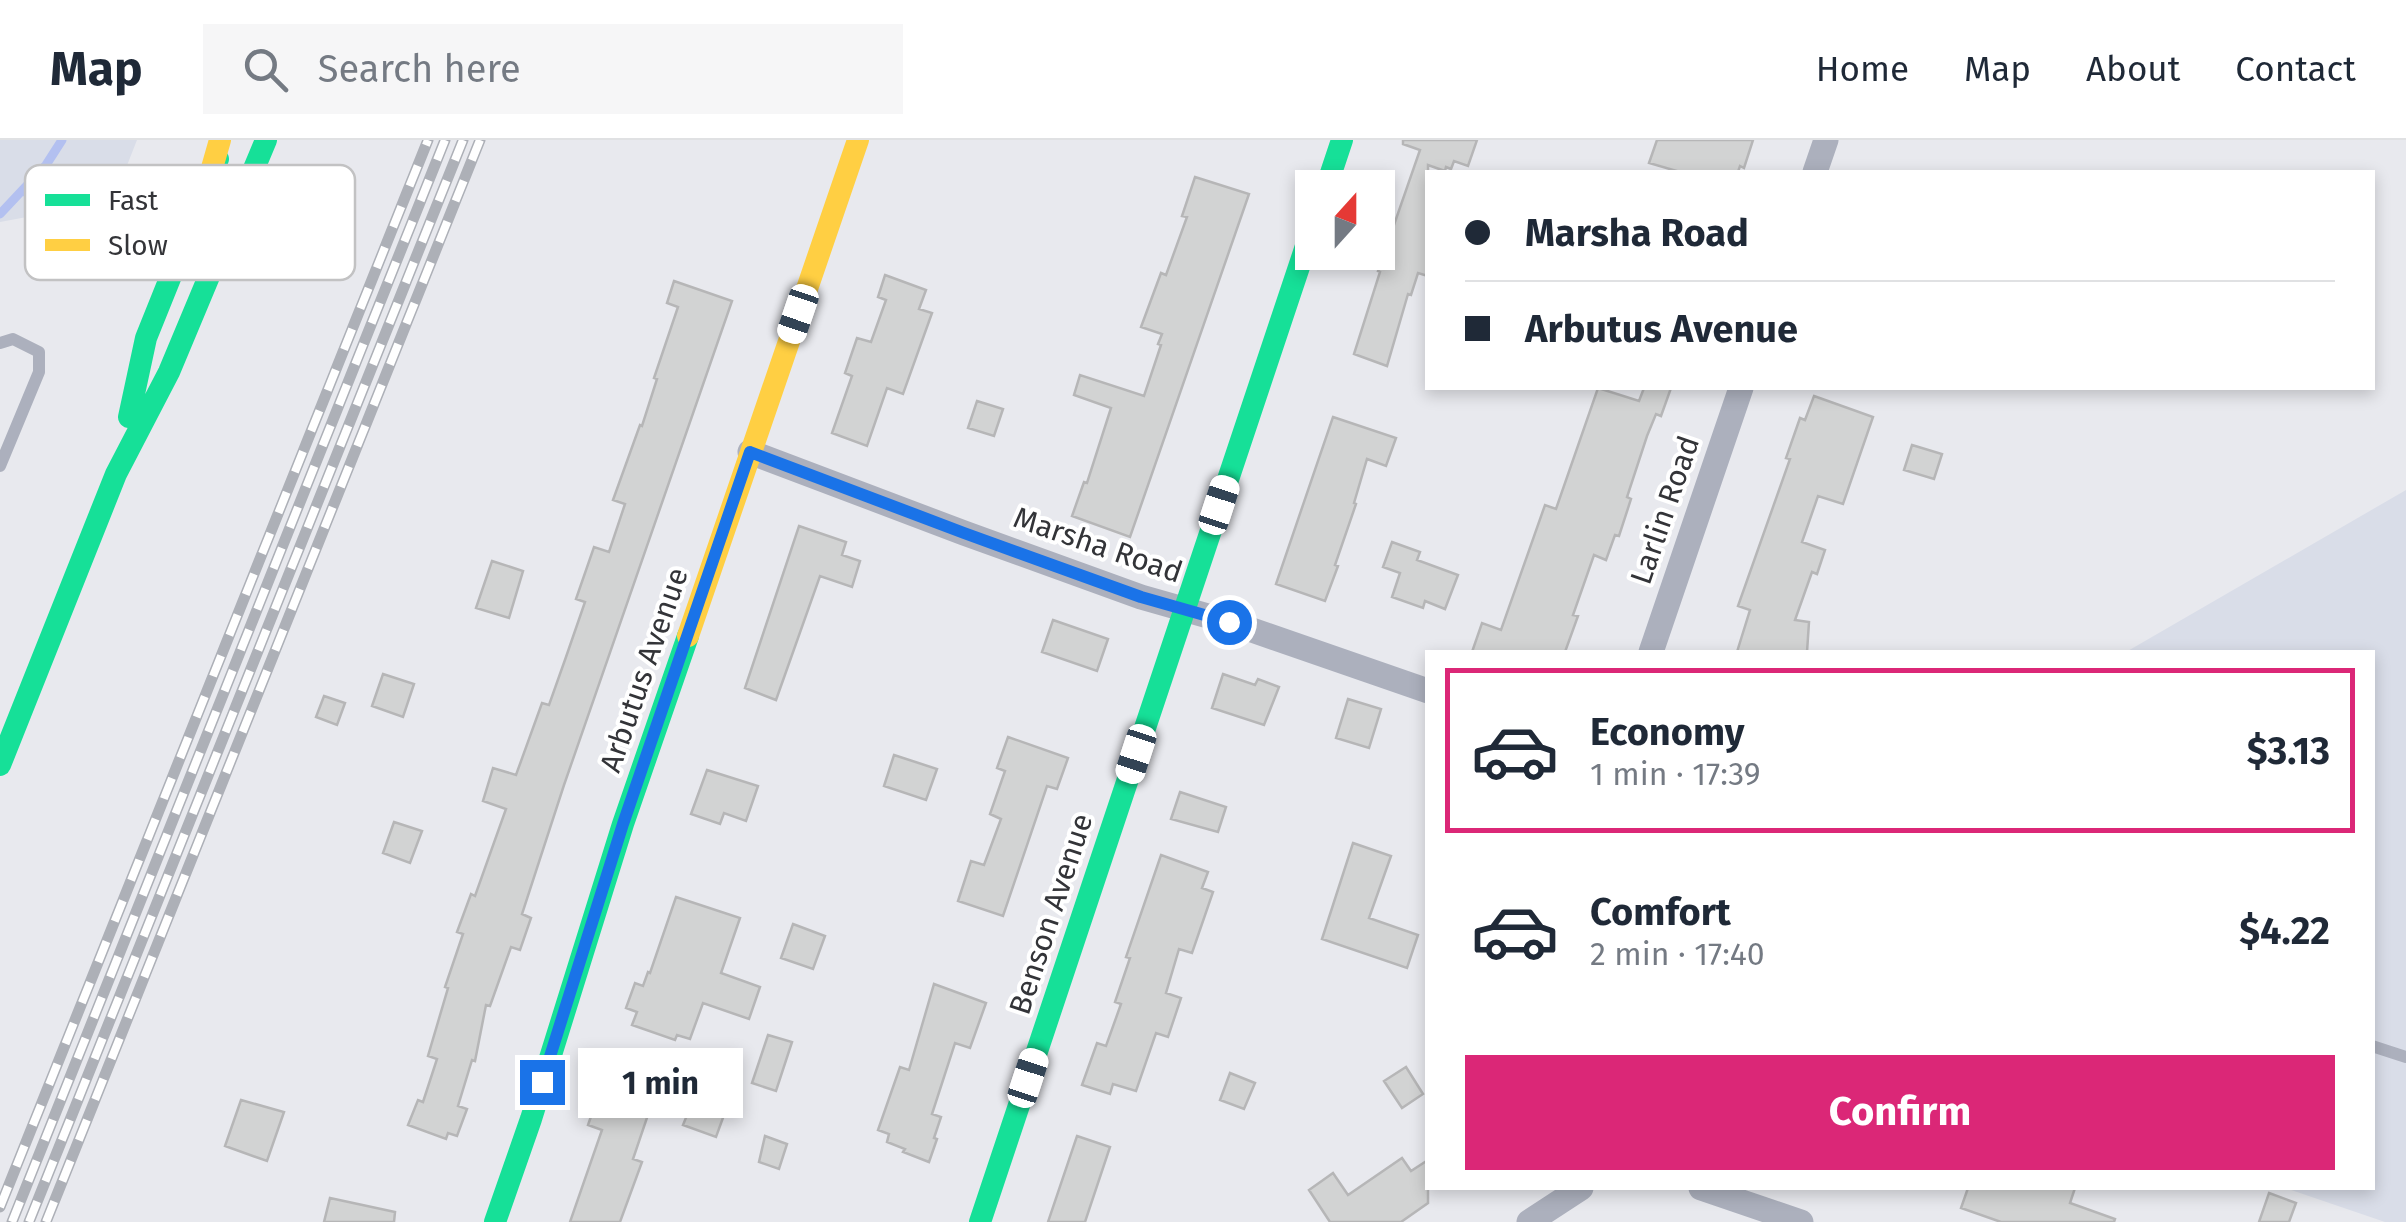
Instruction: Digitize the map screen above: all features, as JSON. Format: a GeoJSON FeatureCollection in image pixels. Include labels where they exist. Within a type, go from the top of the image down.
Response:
{"type":"FeatureCollection","features":[{"type":"Feature","properties":{"kind":"main road"},"geometry":{"type":"LineString","coordinates":[[214,165],[222,140]]}},
{"type":"Feature","properties":{"kind":"main road"},"geometry":{"type":"LineString","coordinates":[[256,165],[266,140]]}},
{"type":"Feature","properties":{"kind":"main road","name":"Arbutus Avenue"},"geometry":{"type":"LineString","coordinates":[[495,1222],[623,824],[858,140]]}},
{"type":"Feature","properties":{"kind":"main road"},"geometry":{"type":"LineString","coordinates":[[1332,170],[1342,140]]}},
{"type":"Feature","properties":{"kind":"main road","name":"Benson Avenue"},"geometry":{"type":"LineString","coordinates":[[980,1222],[1298,270]]}},
{"type":"Feature","properties":{"kind":"main road"},"geometry":{"type":"LineString","coordinates":[[116,474],[146,338],[169,280]]}},
{"type":"Feature","properties":{"kind":"main road"},"geometry":{"type":"LineString","coordinates":[[0,765],[116,474],[169,372],[207,280]]}},
{"type":"Feature","properties":{"kind":"street"},"geometry":{"type":"LineString","coordinates":[[1816,170],[1826,140]]}},
{"type":"Feature","properties":{"kind":"street","name":"Larlin Road"},"geometry":{"type":"LineString","coordinates":[[1652,650],[1741,390]]}},
{"type":"Feature","properties":{"kind":"street","name":"Marsha Road"},"geometry":{"type":"LineString","coordinates":[[750,452],[1141,597],[1425,690]]}},
{"type":"Feature","properties":{"kind":"street"},"geometry":{"type":"LineString","coordinates":[[1529,1222],[1579,1190]]}},
{"type":"Feature","properties":{"kind":"street"},"geometry":{"type":"LineString","coordinates":[[1707,1190],[1801,1222]]}},
{"type":"Feature","properties":{"kind":"lane"},"geometry":{"type":"LineString","coordinates":[[0,343],[13,339],[39,352],[40,372],[0,466]]}},
{"type":"Feature","properties":{"kind":"lane"},"geometry":{"type":"LineString","coordinates":[[2375,1047],[2406,1057]]}},
{"type":"Feature","properties":{"kind":"shaded area"},"geometry":{"type":"Polygon","coordinates":[[[0,140],[137,140],[127,165],[25,165],[25,217],[0,222],[0,140]]]}},
{"type":"Feature","properties":{"kind":"shaded area"},"geometry":{"type":"Polygon","coordinates":[[[2406,490],[2406,1222],[2385,1222],[2291,1190],[2375,1190],[2375,650],[2129,650],[2406,490]]]}},
{"type":"Feature","properties":{"kind":"building"},"geometry":{"type":"Polygon","coordinates":[[[1403,140],[1477,140],[1468,166],[1454,161],[1451,169],[1428,165],[1425,170],[1425,275],[1418,273],[1411,295],[1408,294],[1387,366],[1354,354],[1378,270],[1395,270],[1395,222],[1420,150],[1403,144],[1403,140]]]}},
{"type":"Feature","properties":{"kind":"building"},"geometry":{"type":"Polygon","coordinates":[[[1657,140],[1753,140],[1744,168],[1740,166],[1739,170],[1673,170],[1649,163],[1657,140]]]}},
{"type":"Feature","properties":{"kind":"building"},"geometry":{"type":"Polygon","coordinates":[[[1195,177],[1249,194],[1130,537],[1072,516],[1111,408],[1074,395],[1080,375],[1144,396],[1162,334],[1141,327],[1161,273],[1166,275],[1187,217],[1182,216],[1195,177]]]}},
{"type":"Feature","properties":{"kind":"building"},"geometry":{"type":"Polygon","coordinates":[[[885,275],[926,290],[919,309],[932,313],[903,394],[887,388],[867,446],[832,433],[852,376],[845,373],[857,338],[871,342],[886,300],[878,297],[885,275]]]}},
{"type":"Feature","properties":{"kind":"building"},"geometry":{"type":"Polygon","coordinates":[[[674,281],[732,301],[564,785],[522,914],[531,918],[520,950],[511,947],[490,1006],[486,1005],[475,1061],[472,1060],[458,1106],[467,1109],[457,1136],[448,1133],[446,1139],[408,1125],[418,1100],[423,1102],[437,1059],[428,1056],[463,934],[457,932],[471,894],[475,896],[506,809],[483,801],[493,768],[516,775],[542,703],[549,705],[585,602],[576,599],[594,547],[609,552],[625,504],[613,500],[642,426],[678,307],[667,303],[674,281]]]}},
{"type":"Feature","properties":{"kind":"building"},"geometry":{"type":"Polygon","coordinates":[[[1597,390],[1639,401],[1643,390],[1670,390],[1661,416],[1656,414],[1647,436],[1619,536],[1615,535],[1606,560],[1594,555],[1573,615],[1578,616],[1566,650],[1473,650],[1482,623],[1501,630],[1545,505],[1556,509],[1597,390]]]}},
{"type":"Feature","properties":{"kind":"building"},"geometry":{"type":"Polygon","coordinates":[[[1814,396],[1873,417],[1843,504],[1818,496],[1802,542],[1825,550],[1817,574],[1812,572],[1795,620],[1809,622],[1807,650],[1738,650],[1750,610],[1738,606],[1790,459],[1786,458],[1800,418],[1805,420],[1814,396]]]}},
{"type":"Feature","properties":{"kind":"building"},"geometry":{"type":"Polygon","coordinates":[[[977,401],[1003,409],[994,436],[968,428],[977,401]]]}},
{"type":"Feature","properties":{"kind":"building"},"geometry":{"type":"Polygon","coordinates":[[[1333,417],[1396,438],[1386,466],[1367,459],[1325,601],[1276,584],[1333,417]]]}},
{"type":"Feature","properties":{"kind":"building"},"geometry":{"type":"Polygon","coordinates":[[[1912,445],[1942,454],[1934,479],[1904,470],[1912,445]]]}},
{"type":"Feature","properties":{"kind":"building"},"geometry":{"type":"Polygon","coordinates":[[[799,526],[846,542],[842,555],[860,561],[852,587],[820,576],[776,700],[745,688],[799,526]]]}},
{"type":"Feature","properties":{"kind":"building"},"geometry":{"type":"Polygon","coordinates":[[[1392,542],[1420,552],[1417,560],[1458,575],[1445,609],[1425,601],[1423,608],[1392,597],[1400,573],[1383,567],[1392,542]]]}},
{"type":"Feature","properties":{"kind":"building"},"geometry":{"type":"Polygon","coordinates":[[[492,561],[523,571],[509,618],[476,608],[492,561]]]}},
{"type":"Feature","properties":{"kind":"building"},"geometry":{"type":"Polygon","coordinates":[[[1053,620],[1108,639],[1097,671],[1042,652],[1053,620]]]}},
{"type":"Feature","properties":{"kind":"building"},"geometry":{"type":"Polygon","coordinates":[[[383,674],[414,684],[403,717],[372,706],[383,674]]]}},
{"type":"Feature","properties":{"kind":"building"},"geometry":{"type":"Polygon","coordinates":[[[1223,674],[1255,685],[1258,679],[1279,687],[1264,725],[1212,708],[1223,674]]]}},
{"type":"Feature","properties":{"kind":"building"},"geometry":{"type":"Polygon","coordinates":[[[324,696],[345,703],[337,725],[316,717],[324,696]]]}},
{"type":"Feature","properties":{"kind":"building"},"geometry":{"type":"Polygon","coordinates":[[[1348,699],[1381,709],[1369,748],[1336,738],[1348,699]]]}},
{"type":"Feature","properties":{"kind":"building"},"geometry":{"type":"Polygon","coordinates":[[[1008,737],[1068,758],[1057,789],[1047,786],[1003,916],[958,901],[971,861],[984,865],[1001,819],[990,814],[1005,771],[997,768],[1008,737]]]}},
{"type":"Feature","properties":{"kind":"building"},"geometry":{"type":"Polygon","coordinates":[[[894,755],[937,769],[926,800],[884,786],[894,755]]]}},
{"type":"Feature","properties":{"kind":"building"},"geometry":{"type":"Polygon","coordinates":[[[707,770],[758,786],[746,821],[724,813],[720,824],[691,814],[707,770]]]}},
{"type":"Feature","properties":{"kind":"building"},"geometry":{"type":"Polygon","coordinates":[[[1180,792],[1226,807],[1218,832],[1171,819],[1180,792]]]}},
{"type":"Feature","properties":{"kind":"building"},"geometry":{"type":"Polygon","coordinates":[[[394,822],[422,831],[410,863],[383,853],[394,822]]]}},
{"type":"Feature","properties":{"kind":"building"},"geometry":{"type":"Polygon","coordinates":[[[1353,843],[1391,856],[1369,918],[1418,935],[1407,968],[1322,939],[1353,843]]]}},
{"type":"Feature","properties":{"kind":"building"},"geometry":{"type":"Polygon","coordinates":[[[1161,855],[1208,872],[1202,888],[1213,892],[1192,953],[1179,949],[1166,993],[1181,998],[1168,1037],[1156,1033],[1136,1091],[1113,1084],[1110,1094],[1082,1085],[1097,1043],[1106,1046],[1121,1004],[1115,1002],[1130,958],[1126,957],[1161,855]]]}},
{"type":"Feature","properties":{"kind":"building"},"geometry":{"type":"Polygon","coordinates":[[[676,897],[740,918],[721,973],[760,987],[749,1019],[703,1003],[690,1039],[677,1035],[675,1040],[632,1025],[637,1012],[626,1008],[635,983],[643,986],[650,973],[676,897]]]}},
{"type":"Feature","properties":{"kind":"building"},"geometry":{"type":"Polygon","coordinates":[[[793,924],[825,936],[813,969],[781,958],[793,924]]]}},
{"type":"Feature","properties":{"kind":"building"},"geometry":{"type":"Polygon","coordinates":[[[934,984],[986,1003],[970,1048],[955,1043],[932,1114],[941,1117],[929,1162],[887,1142],[889,1134],[878,1130],[900,1067],[909,1070],[934,984]]]}},
{"type":"Feature","properties":{"kind":"building"},"geometry":{"type":"Polygon","coordinates":[[[768,1035],[792,1042],[776,1091],[752,1083],[768,1035]]]}},
{"type":"Feature","properties":{"kind":"building"},"geometry":{"type":"Polygon","coordinates":[[[1406,1067],[1423,1094],[1402,1108],[1384,1081],[1406,1067]]]}},
{"type":"Feature","properties":{"kind":"building"},"geometry":{"type":"Polygon","coordinates":[[[1230,1073],[1255,1083],[1244,1109],[1220,1100],[1230,1073]]]}},
{"type":"Feature","properties":{"kind":"building"},"geometry":{"type":"Polygon","coordinates":[[[603,1082],[654,1097],[633,1159],[642,1162],[620,1222],[570,1222],[602,1130],[588,1125],[603,1082]]]}},
{"type":"Feature","properties":{"kind":"building"},"geometry":{"type":"Polygon","coordinates":[[[241,1100],[284,1112],[267,1161],[225,1146],[241,1100]]]}},
{"type":"Feature","properties":{"kind":"building"},"geometry":{"type":"Polygon","coordinates":[[[692,1103],[724,1115],[716,1137],[683,1125],[692,1103]]]}},
{"type":"Feature","properties":{"kind":"building"},"geometry":{"type":"Polygon","coordinates":[[[765,1136],[787,1144],[779,1169],[759,1162],[765,1136]]]}},
{"type":"Feature","properties":{"kind":"building"},"geometry":{"type":"Polygon","coordinates":[[[1077,1136],[1110,1147],[1085,1222],[1048,1222],[1077,1136]]]}},
{"type":"Feature","properties":{"kind":"building"},"geometry":{"type":"Polygon","coordinates":[[[1402,1158],[1411,1171],[1425,1162],[1428,1203],[1401,1222],[1330,1222],[1309,1190],[1333,1173],[1348,1195],[1402,1158]]]}},
{"type":"Feature","properties":{"kind":"building"},"geometry":{"type":"Polygon","coordinates":[[[1967,1190],[2074,1190],[2070,1203],[2115,1219],[2001,1222],[1961,1208],[1967,1190]]]}},
{"type":"Feature","properties":{"kind":"building"},"geometry":{"type":"Polygon","coordinates":[[[2269,1193],[2296,1203],[2289,1222],[2259,1222],[2269,1193]]]}},
{"type":"Feature","properties":{"kind":"building"},"geometry":{"type":"Polygon","coordinates":[[[330,1198],[395,1212],[394,1222],[324,1222],[330,1198]]]}},
{"type":"Feature","properties":{"kind":"waterway"},"geometry":{"type":"LineString","coordinates":[[46,165],[62,140]]}},
{"type":"Feature","properties":{"kind":"waterway"},"geometry":{"type":"LineString","coordinates":[[0,214],[25,187]]}},
{"type":"Feature","properties":{"kind":"waterway"},"geometry":{"type":"LineString","coordinates":[[21,192],[25,191]]}},
{"type":"Feature","properties":{"kind":"railway"},"geometry":{"type":"LineString","coordinates":[[0,1207],[428,140]]}},
{"type":"Feature","properties":{"kind":"railway"},"geometry":{"type":"LineString","coordinates":[[12,1222],[445,140]]}},
{"type":"Feature","properties":{"kind":"railway"},"geometry":{"type":"LineString","coordinates":[[29,1222],[463,140]]}},
{"type":"Feature","properties":{"kind":"railway"},"geometry":{"type":"LineString","coordinates":[[46,1222],[480,140]]}},
{"type":"Feature","properties":{"kind":"traffic: fast"},"geometry":{"type":"LineString","coordinates":[[256,165],[266,140]]}},
{"type":"Feature","properties":{"kind":"traffic: fast"},"geometry":{"type":"LineString","coordinates":[[1332,170],[1342,140]]}},
{"type":"Feature","properties":{"kind":"traffic: fast"},"geometry":{"type":"LineString","coordinates":[[216,165],[218,159]]}},
{"type":"Feature","properties":{"kind":"traffic: fast"},"geometry":{"type":"LineString","coordinates":[[980,1222],[1298,270]]}},
{"type":"Feature","properties":{"kind":"traffic: fast"},"geometry":{"type":"LineString","coordinates":[[129,417],[146,338],[169,280]]}},
{"type":"Feature","properties":{"kind":"traffic: fast"},"geometry":{"type":"LineString","coordinates":[[0,765],[116,474],[169,372],[207,280]]}},
{"type":"Feature","properties":{"kind":"traffic: fast"},"geometry":{"type":"LineString","coordinates":[[495,1222],[688,636]]}},
{"type":"Feature","properties":{"kind":"traffic: slow"},"geometry":{"type":"LineString","coordinates":[[213,165],[220,140]]}},
{"type":"Feature","properties":{"kind":"traffic: slow"},"geometry":{"type":"LineString","coordinates":[[688,636],[858,140]]}},
{"type":"Feature","properties":{"kind":"route"},"geometry":{"type":"LineString","coordinates":[[542,1082],[623,824],[750,452],[1141,597],[1229,622]]}}]}
